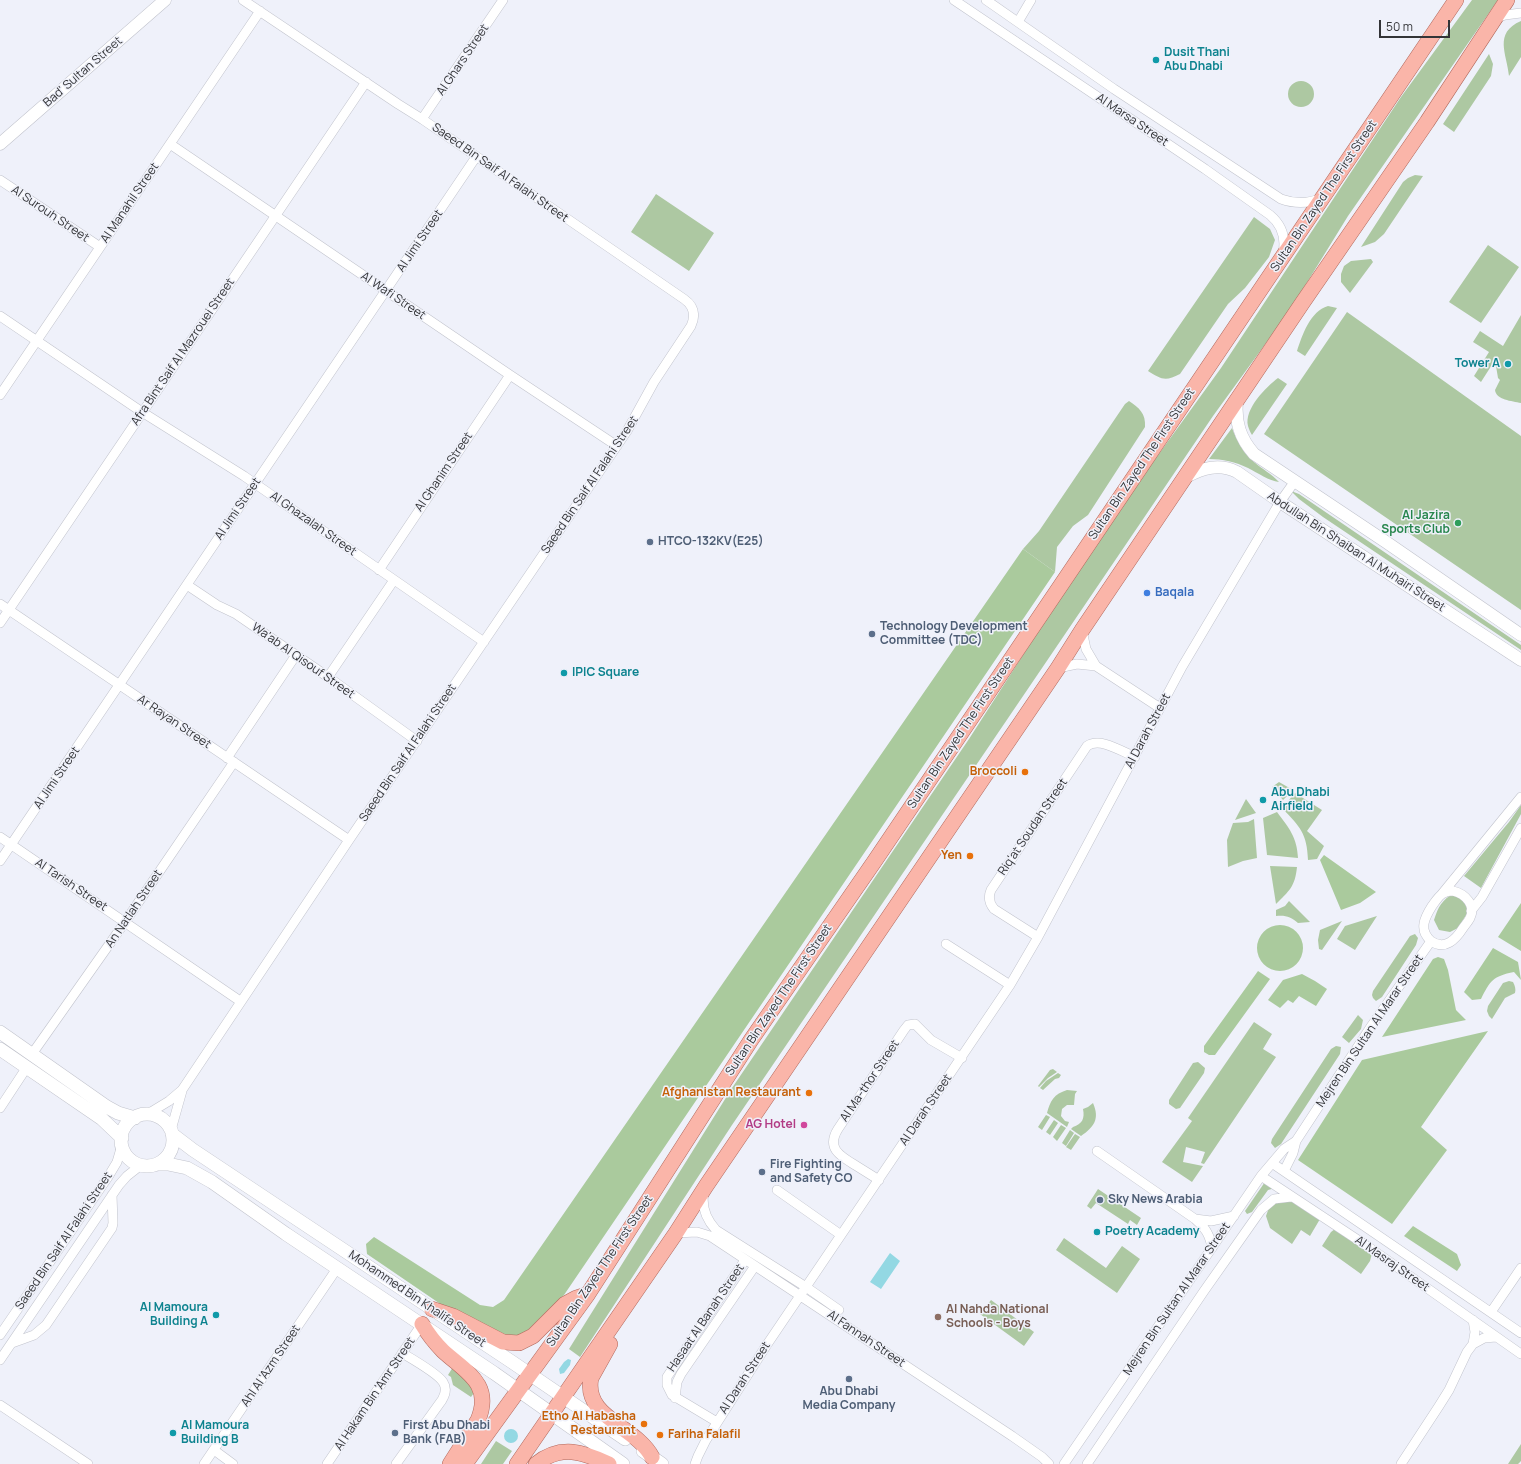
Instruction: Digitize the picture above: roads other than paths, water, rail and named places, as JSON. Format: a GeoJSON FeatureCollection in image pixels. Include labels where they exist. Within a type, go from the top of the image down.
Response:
{"type":"FeatureCollection","features":[{"type":"Feature","properties":{"kind":"main road","name":"Sultan Bin Zayed The First Street"},"geometry":{"type":"LineString","coordinates":[[465,1464],[588,1294],[751,1040],[883,849],[1456,0]]}},
{"type":"Feature","properties":{"kind":"main road"},"geometry":{"type":"LineString","coordinates":[[517,1464],[676,1233],[1508,0]]}},
{"type":"Feature","properties":{"kind":"main road"},"geometry":{"type":"LineString","coordinates":[[0,1032],[118,1113],[154,1116],[161,1119],[171,1132],[172,1148],[169,1155],[158,1164],[150,1166],[141,1165],[132,1161],[126,1154],[122,1142],[102,1118],[0,1049]]}},
{"type":"Feature","properties":{"kind":"main road"},"geometry":{"type":"LineString","coordinates":[[122,1142],[126,1126],[141,1116]]}},
{"type":"Feature","properties":{"kind":"main road","name":"Mohammed Bin Khalifa Street"},"geometry":{"type":"LineString","coordinates":[[171,1132],[189,1148],[657,1460]]}},
{"type":"Feature","properties":{"kind":"main road","name":"Mohammed Bin Khalifa Street"},"geometry":{"type":"LineString","coordinates":[[158,1164],[177,1165],[196,1172],[422,1324],[622,1464]]}},
{"type":"Feature","properties":{"kind":"main road"},"geometry":{"type":"LineString","coordinates":[[432,1309],[453,1316],[503,1342],[511,1343],[519,1342],[533,1336],[565,1304],[588,1294]]}},
{"type":"Feature","properties":{"kind":"main road"},"geometry":{"type":"LineString","coordinates":[[616,1319],[613,1337],[590,1384],[591,1396],[598,1408],[641,1441],[657,1460]]}},
{"type":"Feature","properties":{"kind":"main road"},"geometry":{"type":"LineString","coordinates":[[422,1324],[432,1339],[444,1352],[473,1376],[482,1394],[482,1407],[478,1420],[450,1464]]}},
{"type":"Feature","properties":{"kind":"main road"},"geometry":{"type":"LineString","coordinates":[[581,1436],[581,1424],[587,1418],[595,1418]]}},
{"type":"Feature","properties":{"kind":"main road"},"geometry":{"type":"LineString","coordinates":[[536,1464],[552,1454],[566,1451],[574,1451],[589,1455],[609,1464]]}},
{"type":"Feature","properties":{"kind":"street","name":"Bad' Sultan Street"},"geometry":{"type":"LineString","coordinates":[[0,144],[165,0]]}},
{"type":"Feature","properties":{"kind":"street","name":"Saeed Bin Saif Al Falahi Street"},"geometry":{"type":"LineString","coordinates":[[171,1132],[176,1105],[182,1090],[348,840],[632,424],[654,382],[691,326],[694,316],[694,310],[687,301],[422,119],[243,0]]}},
{"type":"Feature","properties":{"kind":"street","name":"Al Marsa Street"},"geometry":{"type":"LineString","coordinates":[[954,0],[1205,169],[1275,219],[1282,232],[1284,240],[1282,258]]}},
{"type":"Feature","properties":{"kind":"street","name":"Al Marsa Street"},"geometry":{"type":"LineString","coordinates":[[986,0],[1114,89],[1281,199],[1301,203],[1323,197]]}},
{"type":"Feature","properties":{"kind":"street"},"geometry":{"type":"LineString","coordinates":[[1018,22],[1031,0]]}},
{"type":"Feature","properties":{"kind":"street","name":"Al Ghars Street"},"geometry":{"type":"LineString","coordinates":[[422,119],[499,2]]}},
{"type":"Feature","properties":{"kind":"street","name":"Al Manahil Street"},"geometry":{"type":"LineString","coordinates":[[0,395],[260,11]]}},
{"type":"Feature","properties":{"kind":"street"},"geometry":{"type":"LineString","coordinates":[[1495,19],[1505,15],[1521,13]]}},
{"type":"Feature","properties":{"kind":"street"},"geometry":{"type":"LineString","coordinates":[[1061,72],[1071,58]]}},
{"type":"Feature","properties":{"kind":"street","name":"Afra Bint Saif Al Mazrouei Street"},"geometry":{"type":"LineString","coordinates":[[0,623],[366,82]]}},
{"type":"Feature","properties":{"kind":"street"},"geometry":{"type":"LineString","coordinates":[[1104,101],[1114,89]]}},
{"type":"Feature","properties":{"kind":"street","name":"Al Wafi Street"},"geometry":{"type":"LineString","coordinates":[[170,144],[510,376],[617,446]]}},
{"type":"Feature","properties":{"kind":"street"},"geometry":{"type":"LineString","coordinates":[[1205,169],[1214,156]]}},
{"type":"Feature","properties":{"kind":"street","name":"Al Jimi Street"},"geometry":{"type":"LineString","coordinates":[[0,861],[476,157]]}},
{"type":"Feature","properties":{"kind":"street","name":"Al Surouh Street"},"geometry":{"type":"LineString","coordinates":[[0,180],[100,247]]}},
{"type":"Feature","properties":{"kind":"street","name":"Al Ghazalah Street"},"geometry":{"type":"LineString","coordinates":[[0,316],[142,412],[256,484],[484,642]]}},
{"type":"Feature","properties":{"kind":"street","name":"Al Ghanim Street"},"geometry":{"type":"LineString","coordinates":[[379,570],[510,376]]}},
{"type":"Feature","properties":{"kind":"street","name":"Abdullah Bin Shaiban Al Muhairi Street"},"geometry":{"type":"LineString","coordinates":[[1237,401],[1237,425],[1241,436],[1248,447],[1264,461],[1521,634]]}},
{"type":"Feature","properties":{"kind":"street","name":"Abdullah Bin Shaiban Al Muhairi Street"},"geometry":{"type":"LineString","coordinates":[[1186,477],[1212,467],[1230,468],[1521,660]]}},
{"type":"Feature","properties":{"kind":"street","name":"Al Darah Street"},"geometry":{"type":"LineString","coordinates":[[695,1464],[702,1448],[717,1422],[800,1295],[962,1058],[1010,985],[1038,937],[1160,708],[1280,502],[1295,481]]}},
{"type":"Feature","properties":{"kind":"street"},"geometry":{"type":"LineString","coordinates":[[328,677],[394,580]]}},
{"type":"Feature","properties":{"kind":"street","name":"Wa'ab Al Qisouf Street"},"geometry":{"type":"LineString","coordinates":[[187,585],[217,605],[236,614],[328,677],[417,741]]}},
{"type":"Feature","properties":{"kind":"street","name":"Ar Rayan Street"},"geometry":{"type":"LineString","coordinates":[[0,604],[348,840]]}},
{"type":"Feature","properties":{"kind":"street"},"geometry":{"type":"LineString","coordinates":[[1082,630],[1086,649],[1096,666],[1160,708]]}},
{"type":"Feature","properties":{"kind":"street","name":"An Natlah Street"},"geometry":{"type":"LineString","coordinates":[[32,1054],[125,922],[296,655]]}},
{"type":"Feature","properties":{"kind":"street"},"geometry":{"type":"LineString","coordinates":[[1058,668],[1077,664],[1096,666]]}},
{"type":"Feature","properties":{"kind":"street","name":"Riq'at Soudah Street"},"geometry":{"type":"LineString","coordinates":[[1038,937],[991,906],[989,898],[990,890],[1087,746],[1094,743],[1101,743],[1135,757]]}},
{"type":"Feature","properties":{"kind":"street"},"geometry":{"type":"LineString","coordinates":[[1440,895],[1454,891],[1462,894],[1469,901],[1471,911],[1470,918],[1458,937],[1453,942],[1443,945],[1431,941],[1425,933],[1425,918],[1440,895],[1521,797]]}},
{"type":"Feature","properties":{"kind":"street"},"geometry":{"type":"LineString","coordinates":[[1471,911],[1482,897],[1521,828]]}},
{"type":"Feature","properties":{"kind":"street","name":"Al Tarish Street"},"geometry":{"type":"LineString","coordinates":[[0,837],[240,1001]]}},
{"type":"Feature","properties":{"kind":"street","name":"Mejren Bin Sultan Al Marar Street"},"geometry":{"type":"LineString","coordinates":[[1284,1171],[1293,1152],[1296,1141],[1372,1025],[1431,941]]}},
{"type":"Feature","properties":{"kind":"street"},"geometry":{"type":"LineString","coordinates":[[946,944],[1010,985]]}},
{"type":"Feature","properties":{"kind":"street","name":"Al Ma-thor Street"},"geometry":{"type":"LineString","coordinates":[[879,1180],[841,1157],[834,1147],[833,1141],[838,1129],[904,1030],[908,1025],[915,1024],[931,1040],[962,1058]]}},
{"type":"Feature","properties":{"kind":"street"},"geometry":{"type":"LineString","coordinates":[[0,1108],[27,1067]]}},
{"type":"Feature","properties":{"kind":"street","name":"Saeed Bin Saif Al Falahi Street"},"geometry":{"type":"LineString","coordinates":[[141,1116],[169,1101],[182,1090]]}},
{"type":"Feature","properties":{"kind":"street","name":"Mejren Bin Sultan Al Marar Street"},"geometry":{"type":"LineString","coordinates":[[1064,1464],[1261,1176],[1284,1149],[1296,1141]]}},
{"type":"Feature","properties":{"kind":"street","name":"Saeed Bin Saif Al Falahi Street"},"geometry":{"type":"LineString","coordinates":[[0,1335],[108,1177],[117,1162],[122,1142]]}},
{"type":"Feature","properties":{"kind":"street"},"geometry":{"type":"LineString","coordinates":[[1097,1151],[1195,1219],[1205,1229],[1212,1248]]}},
{"type":"Feature","properties":{"kind":"street","name":"Al Masraj Street"},"geometry":{"type":"LineString","coordinates":[[1272,1163],[1521,1333]]}},
{"type":"Feature","properties":{"kind":"street","name":"Saeed Bin Saif Al Falahi Street"},"geometry":{"type":"LineString","coordinates":[[0,1360],[112,1195],[123,1180],[141,1165]]}},
{"type":"Feature","properties":{"kind":"street","name":"Al Masraj Street"},"geometry":{"type":"LineString","coordinates":[[1261,1176],[1521,1354]]}},
{"type":"Feature","properties":{"kind":"street","name":"Al Fannah Street"},"geometry":{"type":"LineString","coordinates":[[705,1189],[703,1196],[704,1211],[716,1230],[806,1287],[839,1310]]}},
{"type":"Feature","properties":{"kind":"street"},"geometry":{"type":"LineString","coordinates":[[777,1190],[841,1235]]}},
{"type":"Feature","properties":{"kind":"street","name":"Saeed Bin Saif Al Falahi Street"},"geometry":{"type":"LineString","coordinates":[[12,1343],[40,1331],[58,1308],[112,1228],[112,1195]]}},
{"type":"Feature","properties":{"kind":"street","name":"Mejren Bin Sultan Al Marar Street"},"geometry":{"type":"LineString","coordinates":[[1091,1462],[1243,1235],[1265,1206],[1274,1200],[1291,1197]]}},
{"type":"Feature","properties":{"kind":"street"},"geometry":{"type":"LineString","coordinates":[[1343,1231],[1347,1231],[1353,1226],[1354,1218]]}},
{"type":"Feature","properties":{"kind":"street"},"geometry":{"type":"LineString","coordinates":[[1195,1219],[1211,1221],[1231,1220],[1243,1235]]}},
{"type":"Feature","properties":{"kind":"street","name":"Al Fannah Street"},"geometry":{"type":"LineString","coordinates":[[676,1233],[690,1231],[710,1236],[1012,1436],[1042,1457],[1048,1464]]}},
{"type":"Feature","properties":{"kind":"street","name":"Hasaat Al Banah Street"},"geometry":{"type":"LineString","coordinates":[[675,1398],[668,1389],[666,1381],[669,1374],[745,1260]]}},
{"type":"Feature","properties":{"kind":"street","name":"Hasaat Al Banah Street"},"geometry":{"type":"LineString","coordinates":[[675,1398],[677,1382],[681,1374],[755,1266]]}},
{"type":"Feature","properties":{"kind":"street","name":"Ahl Al 'Azm Street"},"geometry":{"type":"LineString","coordinates":[[204,1464],[338,1267]]}},
{"type":"Feature","properties":{"kind":"street"},"geometry":{"type":"LineString","coordinates":[[1491,1312],[1521,1268]]}},
{"type":"Feature","properties":{"kind":"street"},"geometry":{"type":"LineString","coordinates":[[1473,1320],[1475,1332],[1473,1344]]}},
{"type":"Feature","properties":{"kind":"street","name":"Al Hakam Bin 'Amr Street"},"geometry":{"type":"LineString","coordinates":[[328,1464],[422,1324]]}},
{"type":"Feature","properties":{"kind":"street"},"geometry":{"type":"LineString","coordinates":[[1401,1464],[1449,1390],[1467,1352],[1473,1344],[1484,1338],[1496,1337]]}},
{"type":"Feature","properties":{"kind":"street"},"geometry":{"type":"LineString","coordinates":[[396,1464],[442,1400],[445,1391],[445,1386],[440,1378],[402,1353]]}},
{"type":"Feature","properties":{"kind":"street"},"geometry":{"type":"LineString","coordinates":[[675,1398],[717,1422]]}},
{"type":"Feature","properties":{"kind":"street"},"geometry":{"type":"LineString","coordinates":[[0,1405],[88,1464]]}},
{"type":"Feature","properties":{"kind":"street"},"geometry":{"type":"LineString","coordinates":[[214,1450],[233,1464]]}},
{"type":"Feature","properties":{"kind":"water"},"geometry":{"type":"Polygon","coordinates":[[[890,1253],[900,1261],[881,1289],[870,1282],[890,1253]]]}},
{"type":"Feature","properties":{"kind":"water"},"geometry":{"type":"Polygon","coordinates":[[[568,1359],[571,1360],[570,1365],[564,1373],[560,1374],[559,1369],[568,1359]]]}},
{"type":"Feature","properties":{"kind":"water"},"geometry":{"type":"Polygon","coordinates":[[[511,1429],[516,1431],[518,1436],[516,1441],[511,1443],[506,1441],[504,1436],[506,1431],[511,1429]]]}},
{"type":"Feature","properties":{"kind":"place","name":"Dusit Thani Abu Dhabi"},"geometry":{"type":"Point","coordinates":[1156,60]}},
{"type":"Feature","properties":{"kind":"place","name":"Tower A"},"geometry":{"type":"Point","coordinates":[1508,364]}},
{"type":"Feature","properties":{"kind":"place","name":"Al Jazira Sports Club"},"geometry":{"type":"Point","coordinates":[1458,523]}},
{"type":"Feature","properties":{"kind":"place","name":"HTCO-132KV(E25)"},"geometry":{"type":"Point","coordinates":[650,542]}},
{"type":"Feature","properties":{"kind":"place","name":"Baqala"},"geometry":{"type":"Point","coordinates":[1147,593]}},
{"type":"Feature","properties":{"kind":"place","name":"Technology Development Committee (TDC)"},"geometry":{"type":"Point","coordinates":[872,634]}},
{"type":"Feature","properties":{"kind":"place","name":"IPIC Square"},"geometry":{"type":"Point","coordinates":[564,673]}},
{"type":"Feature","properties":{"kind":"place","name":"Broccoli"},"geometry":{"type":"Point","coordinates":[1025,772]}},
{"type":"Feature","properties":{"kind":"place","name":"Abu Dhabi Airfield"},"geometry":{"type":"Point","coordinates":[1263,800]}},
{"type":"Feature","properties":{"kind":"place","name":"Yen"},"geometry":{"type":"Point","coordinates":[970,856]}},
{"type":"Feature","properties":{"kind":"place","name":"Afghanistan Restaurant"},"geometry":{"type":"Point","coordinates":[809,1093]}},
{"type":"Feature","properties":{"kind":"place","name":"AG Hotel"},"geometry":{"type":"Point","coordinates":[804,1125]}},
{"type":"Feature","properties":{"kind":"place","name":"Fire Fighting and Safety CO"},"geometry":{"type":"Point","coordinates":[762,1172]}},
{"type":"Feature","properties":{"kind":"place","name":"Sky News Arabia"},"geometry":{"type":"Point","coordinates":[1100,1200]}},
{"type":"Feature","properties":{"kind":"place","name":"Poetry Academy"},"geometry":{"type":"Point","coordinates":[1097,1232]}},
{"type":"Feature","properties":{"kind":"place","name":"Al Mamoura Building A"},"geometry":{"type":"Point","coordinates":[216,1315]}},
{"type":"Feature","properties":{"kind":"place","name":"Al Nahda National Schools - Boys"},"geometry":{"type":"Point","coordinates":[938,1317]}},
{"type":"Feature","properties":{"kind":"place","name":"Abu Dhabi Media Company"},"geometry":{"type":"Point","coordinates":[849,1379]}},
{"type":"Feature","properties":{"kind":"place","name":"Etho Al Habasha Restaurant"},"geometry":{"type":"Point","coordinates":[644,1424]}},
{"type":"Feature","properties":{"kind":"place","name":"Al Mamoura Building B"},"geometry":{"type":"Point","coordinates":[173,1433]}},
{"type":"Feature","properties":{"kind":"place","name":"First Abu Dhabi Bank (FAB)"},"geometry":{"type":"Point","coordinates":[395,1433]}},
{"type":"Feature","properties":{"kind":"place","name":"Fariha Falafil"},"geometry":{"type":"Point","coordinates":[660,1435]}}]}
